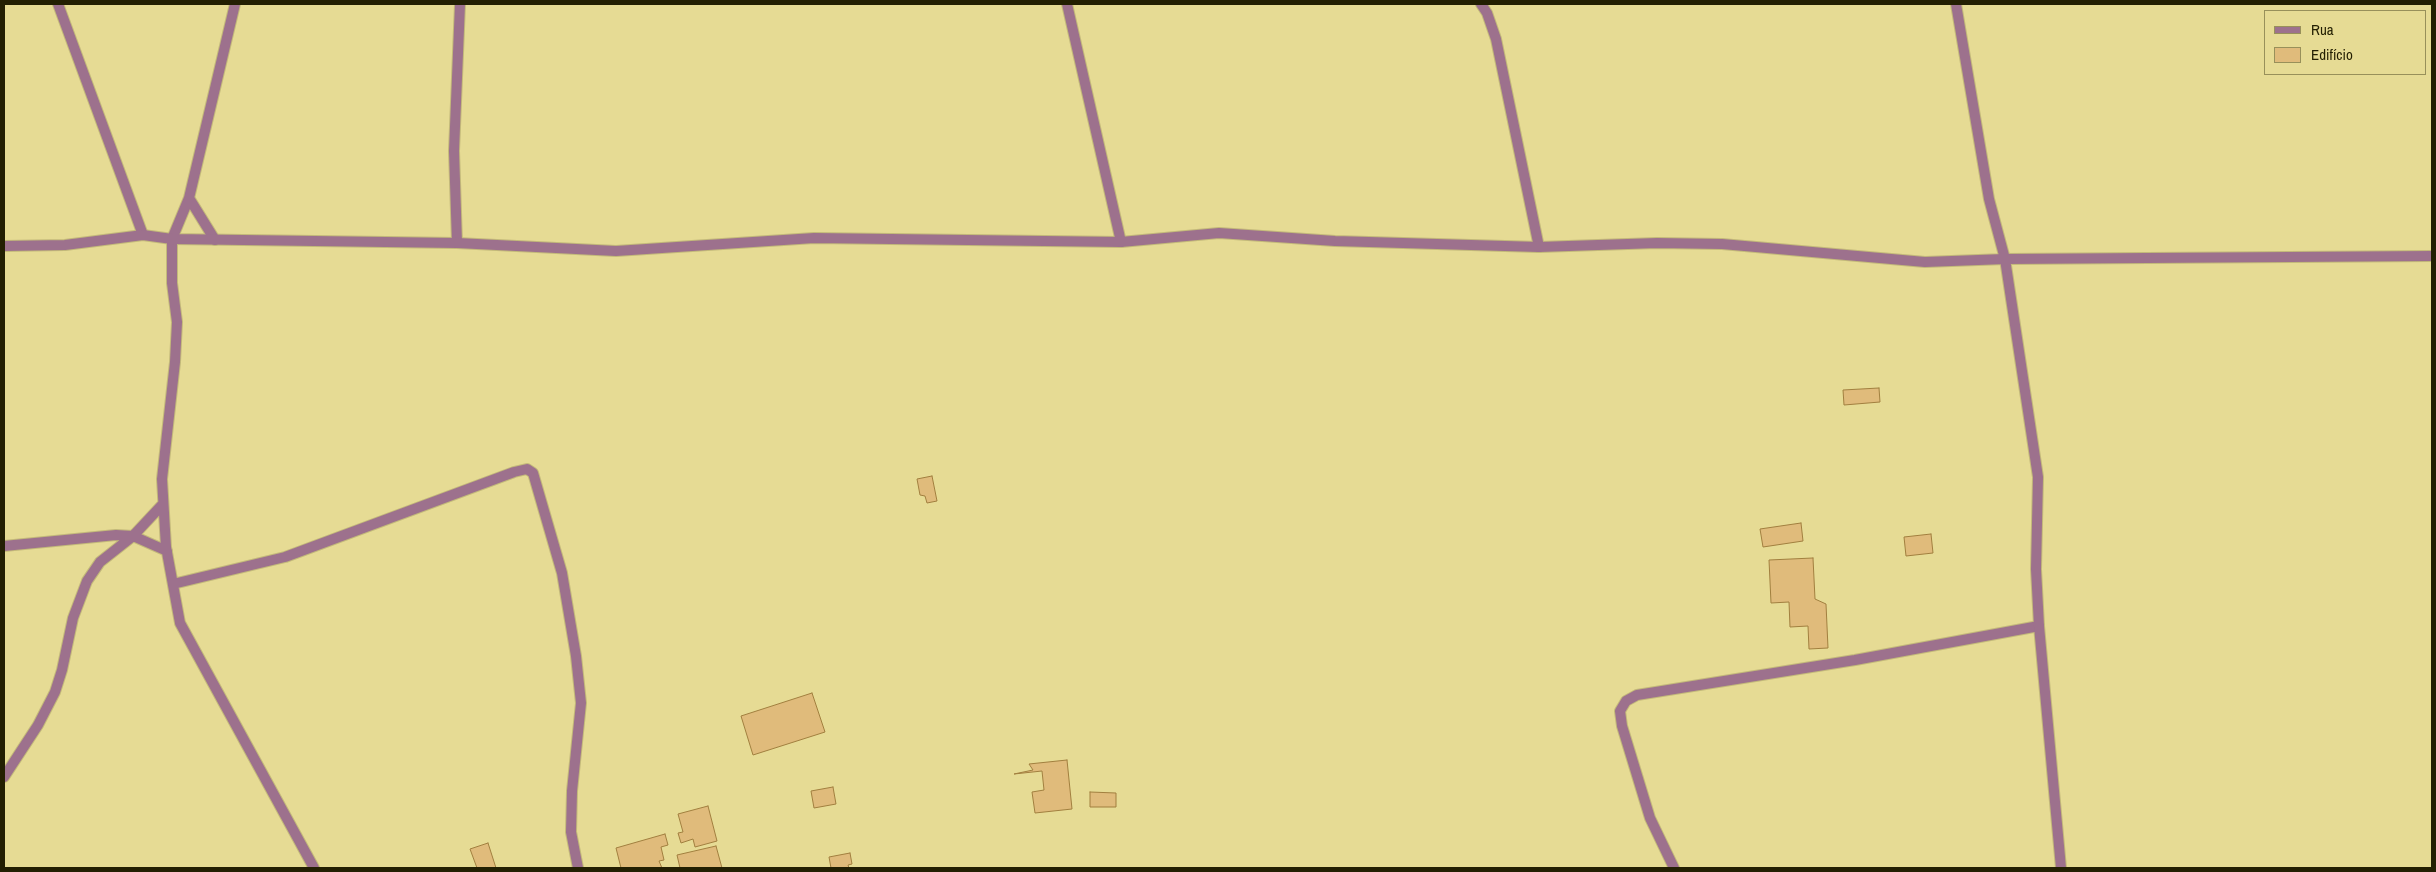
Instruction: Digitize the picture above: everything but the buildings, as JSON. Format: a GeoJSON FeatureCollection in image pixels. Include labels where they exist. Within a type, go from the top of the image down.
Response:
{"type":"FeatureCollection","features":[{"type":"Feature","properties":{"kind":"street"},"geometry":{"type":"LineString","coordinates":[[58,4],[143,235]]}},
{"type":"Feature","properties":{"kind":"street"},"geometry":{"type":"LineString","coordinates":[[235,4],[189,198],[172,239],[172,283],[177,330],[162,479],[162,505],[167,551],[180,623],[314,868]]}},
{"type":"Feature","properties":{"kind":"street"},"geometry":{"type":"LineString","coordinates":[[457,243],[454,151],[460,4]]}},
{"type":"Feature","properties":{"kind":"street"},"geometry":{"type":"LineString","coordinates":[[1066,4],[1121,242]]}},
{"type":"Feature","properties":{"kind":"street"},"geometry":{"type":"LineString","coordinates":[[1481,4],[1487,13],[1496,39],[1539,246]]}},
{"type":"Feature","properties":{"kind":"street"},"geometry":{"type":"LineString","coordinates":[[1956,4],[1989,199],[2005,259],[2038,477],[2036,569],[2039,626],[2061,868]]}},
{"type":"Feature","properties":{"kind":"street"},"geometry":{"type":"LineString","coordinates":[[189,198],[215,240]]}},
{"type":"Feature","properties":{"kind":"street"},"geometry":{"type":"LineString","coordinates":[[4,246],[65,245],[143,235],[172,239],[457,243],[616,251],[814,238],[1121,242],[1219,233],[1335,241],[1539,246],[1657,242],[1722,244],[1925,262],[2005,259],[2432,256]]}},
{"type":"Feature","properties":{"kind":"street"},"geometry":{"type":"LineString","coordinates":[[173,584],[285,557],[514,472],[527,469],[534,473],[562,573],[576,656],[580,703],[572,792],[571,832],[578,868]]}},
{"type":"Feature","properties":{"kind":"street"},"geometry":{"type":"LineString","coordinates":[[4,777],[38,725],[55,692],[74,618],[87,581],[100,562],[133,536],[162,505]]}},
{"type":"Feature","properties":{"kind":"street"},"geometry":{"type":"LineString","coordinates":[[4,546],[107,535],[133,536],[167,551]]}},
{"type":"Feature","properties":{"kind":"street"},"geometry":{"type":"LineString","coordinates":[[1674,868],[1650,818],[1622,726],[1620,711],[1626,701],[1637,696],[2039,626]]}}]}
